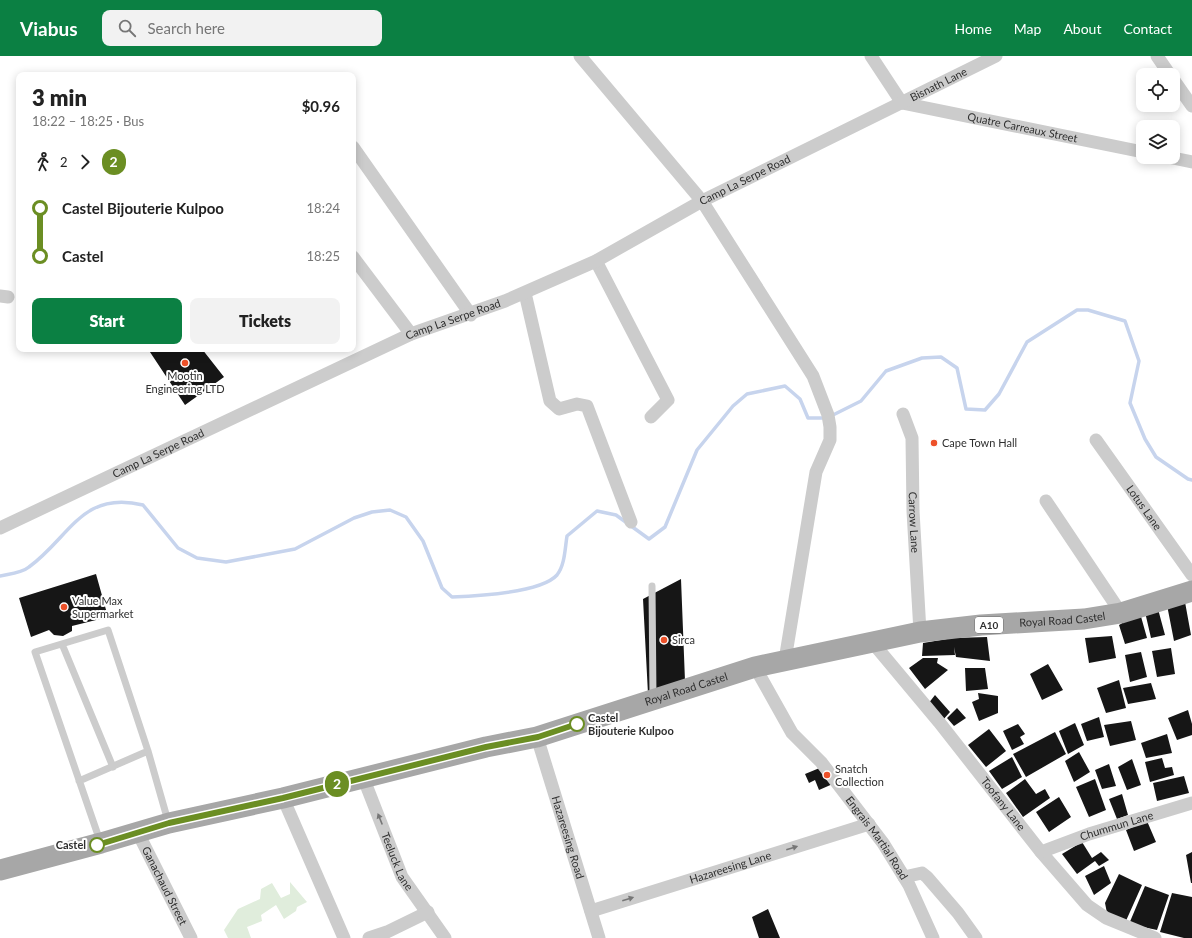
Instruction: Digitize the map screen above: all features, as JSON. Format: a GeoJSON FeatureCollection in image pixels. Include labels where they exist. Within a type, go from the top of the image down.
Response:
{"type":"FeatureCollection","features":[{"type":"Feature","properties":{"kind":"main road","name":"Royal Road Castel"},"geometry":{"type":"LineString","coordinates":[[0,870],[101,844],[169,823],[283,798],[486,747],[538,737],[755,667],[920,632],[981,625],[1084,619],[1121,613],[1192,591]]}},
{"type":"Feature","properties":{"kind":"street"},"geometry":{"type":"LineString","coordinates":[[580,56],[702,201],[813,376],[830,426],[830,440],[816,472],[785,660]]}},
{"type":"Feature","properties":{"kind":"street"},"geometry":{"type":"LineString","coordinates":[[871,56],[902,103]]}},
{"type":"Feature","properties":{"kind":"street","name":"Bisnath Lane"},"geometry":{"type":"LineString","coordinates":[[902,103],[996,56]]}},
{"type":"Feature","properties":{"kind":"street"},"geometry":{"type":"LineString","coordinates":[[1157,56],[1165,68]]}},
{"type":"Feature","properties":{"kind":"street"},"geometry":{"type":"LineString","coordinates":[[1180,89],[1192,106]]}},
{"type":"Feature","properties":{"kind":"street","name":"Camp La Serpe Road"},"geometry":{"type":"LineString","coordinates":[[0,528],[411,334],[471,314],[525,293],[596,261],[702,201],[902,103]]}},
{"type":"Feature","properties":{"kind":"street","name":"Quatre Carreaux Street"},"geometry":{"type":"LineString","coordinates":[[902,103],[1136,151]]}},
{"type":"Feature","properties":{"kind":"street"},"geometry":{"type":"LineString","coordinates":[[356,151],[471,314]]}},
{"type":"Feature","properties":{"kind":"street"},"geometry":{"type":"LineString","coordinates":[[1180,160],[1192,162]]}},
{"type":"Feature","properties":{"kind":"street"},"geometry":{"type":"LineString","coordinates":[[356,261],[411,334]]}},
{"type":"Feature","properties":{"kind":"street"},"geometry":{"type":"LineString","coordinates":[[596,261],[668,400],[651,417]]}},
{"type":"Feature","properties":{"kind":"street"},"geometry":{"type":"LineString","coordinates":[[525,293],[550,401],[559,409],[577,404],[587,406],[631,522]]}},
{"type":"Feature","properties":{"kind":"street","name":"Carrow Lane"},"geometry":{"type":"LineString","coordinates":[[903,414],[912,438],[913,511],[920,632]]}},
{"type":"Feature","properties":{"kind":"street","name":"Lotus Lane"},"geometry":{"type":"LineString","coordinates":[[1096,440],[1192,575]]}},
{"type":"Feature","properties":{"kind":"street"},"geometry":{"type":"LineString","coordinates":[[1046,501],[1121,613]]}},
{"type":"Feature","properties":{"kind":"street","name":"Toofany Lane"},"geometry":{"type":"LineString","coordinates":[[873,643],[939,722],[1041,852],[1087,905],[1106,918],[1155,938]]}},
{"type":"Feature","properties":{"kind":"street","name":"Engrais Martial Road"},"geometry":{"type":"LineString","coordinates":[[755,667],[792,733],[821,762],[869,824],[904,877],[933,938]]}},
{"type":"Feature","properties":{"kind":"street","name":"Hazareesing Road"},"geometry":{"type":"LineString","coordinates":[[538,737],[600,938]]}},
{"type":"Feature","properties":{"kind":"street","name":"Teeluck Lane"},"geometry":{"type":"LineString","coordinates":[[363,777],[402,876],[445,938]]}},
{"type":"Feature","properties":{"kind":"street"},"geometry":{"type":"LineString","coordinates":[[283,798],[344,938]]}},
{"type":"Feature","properties":{"kind":"street","name":"Chummun Lane"},"geometry":{"type":"LineString","coordinates":[[1041,852],[1089,834],[1192,803]]}},
{"type":"Feature","properties":{"kind":"street","name":"Hazareesing Lane"},"geometry":{"type":"LineString","coordinates":[[591,911],[869,824]]}},
{"type":"Feature","properties":{"kind":"street","name":"Ganachaud Street"},"geometry":{"type":"LineString","coordinates":[[138,833],[191,938]]}},
{"type":"Feature","properties":{"kind":"street"},"geometry":{"type":"LineString","coordinates":[[904,877],[922,873],[927,877],[958,913],[976,938]]}},
{"type":"Feature","properties":{"kind":"street"},"geometry":{"type":"LineString","coordinates":[[369,938],[387,932],[428,912]]}},
{"type":"Feature","properties":{"kind":"lane"},"geometry":{"type":"LineString","coordinates":[[652,586],[653,700]]}},
{"type":"Feature","properties":{"kind":"lane"},"geometry":{"type":"LineString","coordinates":[[101,844],[35,652],[108,630],[148,751],[169,823]]}},
{"type":"Feature","properties":{"kind":"lane"},"geometry":{"type":"LineString","coordinates":[[62,644],[113,766]]}},
{"type":"Feature","properties":{"kind":"lane"},"geometry":{"type":"LineString","coordinates":[[79,781],[148,751]]}},
{"type":"Feature","properties":{"kind":"green space"},"geometry":{"type":"Polygon","coordinates":[[[290,882],[307,902],[297,907],[296,911],[284,919],[276,905],[261,915],[262,921],[247,927],[251,938],[228,938],[224,930],[238,909],[260,899],[261,889],[272,883],[281,898],[290,894],[290,882]]]}},
{"type":"Feature","properties":{"kind":"building","name":"Mootin Engineering LTD"},"geometry":{"type":"Polygon","coordinates":[[[150,352],[204,352],[224,377],[185,405],[150,352]]]}},
{"type":"Feature","properties":{"kind":"building","name":"Value Max Supermarket"},"geometry":{"type":"Polygon","coordinates":[[[96,574],[108,617],[72,626],[72,631],[63,636],[54,635],[49,630],[31,637],[19,598],[96,574]]]}},
{"type":"Feature","properties":{"kind":"building","name":"Sirca"},"geometry":{"type":"Polygon","coordinates":[[[681,579],[685,681],[648,694],[643,599],[681,579]]]}},
{"type":"Feature","properties":{"kind":"building"},"geometry":{"type":"Polygon","coordinates":[[[1185,602],[1191,635],[1174,641],[1167,605],[1185,602]]]}},
{"type":"Feature","properties":{"kind":"building"},"geometry":{"type":"Polygon","coordinates":[[[1158,609],[1165,635],[1151,638],[1145,612],[1158,609]]]}},
{"type":"Feature","properties":{"kind":"building"},"geometry":{"type":"Polygon","coordinates":[[[1140,613],[1147,638],[1125,644],[1119,625],[1140,613]]]}},
{"type":"Feature","properties":{"kind":"building"},"geometry":{"type":"Polygon","coordinates":[[[1112,636],[1116,658],[1089,663],[1085,638],[1112,636]]]}},
{"type":"Feature","properties":{"kind":"building"},"geometry":{"type":"Polygon","coordinates":[[[987,637],[990,661],[956,657],[954,647],[955,655],[922,656],[923,643],[953,638],[987,637]]]}},
{"type":"Feature","properties":{"kind":"building"},"geometry":{"type":"Polygon","coordinates":[[[1171,648],[1175,674],[1157,677],[1152,651],[1171,648]]]}},
{"type":"Feature","properties":{"kind":"building"},"geometry":{"type":"Polygon","coordinates":[[[1141,652],[1147,677],[1130,682],[1125,655],[1141,652]]]}},
{"type":"Feature","properties":{"kind":"building"},"geometry":{"type":"Polygon","coordinates":[[[923,658],[938,658],[937,663],[948,670],[925,689],[909,668],[923,658]]]}},
{"type":"Feature","properties":{"kind":"building"},"geometry":{"type":"Polygon","coordinates":[[[1048,664],[1063,690],[1042,700],[1030,674],[1048,664]]]}},
{"type":"Feature","properties":{"kind":"building"},"geometry":{"type":"Polygon","coordinates":[[[965,668],[985,668],[988,689],[966,691],[965,668]]]}},
{"type":"Feature","properties":{"kind":"building"},"geometry":{"type":"Polygon","coordinates":[[[1119,680],[1126,708],[1106,713],[1097,688],[1119,680]]]}},
{"type":"Feature","properties":{"kind":"building"},"geometry":{"type":"Polygon","coordinates":[[[1151,683],[1156,699],[1128,704],[1123,688],[1151,683]]]}},
{"type":"Feature","properties":{"kind":"building"},"geometry":{"type":"Polygon","coordinates":[[[978,693],[998,696],[998,713],[979,721],[972,702],[979,699],[978,693]]]}},
{"type":"Feature","properties":{"kind":"building"},"geometry":{"type":"Polygon","coordinates":[[[935,695],[950,712],[942,721],[928,704],[935,695]]]}},
{"type":"Feature","properties":{"kind":"building"},"geometry":{"type":"Polygon","coordinates":[[[957,708],[966,718],[954,726],[947,718],[957,708]]]}},
{"type":"Feature","properties":{"kind":"building"},"geometry":{"type":"Polygon","coordinates":[[[1188,710],[1192,724],[1192,735],[1177,740],[1168,718],[1188,710]]]}},
{"type":"Feature","properties":{"kind":"building"},"geometry":{"type":"Polygon","coordinates":[[[1099,717],[1104,737],[1087,741],[1081,724],[1099,717]]]}},
{"type":"Feature","properties":{"kind":"building"},"geometry":{"type":"Polygon","coordinates":[[[1131,721],[1136,740],[1110,746],[1104,725],[1131,721]]]}},
{"type":"Feature","properties":{"kind":"building"},"geometry":{"type":"Polygon","coordinates":[[[1075,723],[1084,745],[1068,754],[1059,731],[1075,723]]]}},
{"type":"Feature","properties":{"kind":"building"},"geometry":{"type":"Polygon","coordinates":[[[1018,724],[1025,734],[1020,737],[1024,744],[1012,750],[1003,731],[1018,724]]]}},
{"type":"Feature","properties":{"kind":"building"},"geometry":{"type":"Polygon","coordinates":[[[989,729],[1006,751],[986,767],[968,745],[989,729]]]}},
{"type":"Feature","properties":{"kind":"building"},"geometry":{"type":"Polygon","coordinates":[[[1055,732],[1066,754],[1026,777],[1013,754],[1055,732]]]}},
{"type":"Feature","properties":{"kind":"building"},"geometry":{"type":"Polygon","coordinates":[[[1167,734],[1172,753],[1146,758],[1141,743],[1167,734]]]}},
{"type":"Feature","properties":{"kind":"building"},"geometry":{"type":"Polygon","coordinates":[[[1079,752],[1090,772],[1074,782],[1065,761],[1079,752]]]}},
{"type":"Feature","properties":{"kind":"building"},"geometry":{"type":"Polygon","coordinates":[[[1012,757],[1022,777],[1002,789],[989,771],[1012,757]]]}},
{"type":"Feature","properties":{"kind":"building"},"geometry":{"type":"Polygon","coordinates":[[[1162,758],[1165,768],[1172,767],[1174,775],[1150,782],[1145,762],[1162,758]]]}},
{"type":"Feature","properties":{"kind":"building"},"geometry":{"type":"Polygon","coordinates":[[[1132,759],[1141,785],[1127,790],[1118,767],[1132,759]]]}},
{"type":"Feature","properties":{"kind":"building"},"geometry":{"type":"Polygon","coordinates":[[[1109,764],[1116,786],[1102,789],[1095,770],[1109,764]]]}},
{"type":"Feature","properties":{"kind":"building"},"geometry":{"type":"Polygon","coordinates":[[[822,767],[835,783],[819,790],[815,780],[809,783],[805,774],[822,767]]]}},
{"type":"Feature","properties":{"kind":"building"},"geometry":{"type":"Polygon","coordinates":[[[1184,776],[1189,793],[1157,801],[1153,783],[1184,776]]]}},
{"type":"Feature","properties":{"kind":"building"},"geometry":{"type":"Polygon","coordinates":[[[1025,779],[1036,794],[1045,789],[1050,798],[1023,817],[1006,793],[1025,779]]]}},
{"type":"Feature","properties":{"kind":"building"},"geometry":{"type":"Polygon","coordinates":[[[1095,779],[1106,810],[1089,817],[1076,787],[1095,779]]]}},
{"type":"Feature","properties":{"kind":"building"},"geometry":{"type":"Polygon","coordinates":[[[1122,794],[1128,815],[1117,819],[1109,799],[1122,794]]]}},
{"type":"Feature","properties":{"kind":"building"},"geometry":{"type":"Polygon","coordinates":[[[1059,797],[1071,817],[1049,832],[1036,812],[1059,797]]]}},
{"type":"Feature","properties":{"kind":"building"},"geometry":{"type":"Polygon","coordinates":[[[1147,821],[1156,842],[1134,851],[1126,830],[1147,821]]]}},
{"type":"Feature","properties":{"kind":"building"},"geometry":{"type":"Polygon","coordinates":[[[1082,842],[1092,858],[1101,852],[1109,860],[1099,866],[1095,861],[1077,874],[1062,854],[1082,842]]]}},
{"type":"Feature","properties":{"kind":"building"},"geometry":{"type":"Polygon","coordinates":[[[1192,852],[1192,883],[1191,883],[1186,855],[1192,852]]]}},
{"type":"Feature","properties":{"kind":"building"},"geometry":{"type":"Polygon","coordinates":[[[1104,866],[1111,883],[1094,895],[1085,876],[1104,866]]]}},
{"type":"Feature","properties":{"kind":"building"},"geometry":{"type":"Polygon","coordinates":[[[1119,874],[1142,885],[1125,923],[1107,913],[1105,903],[1119,874]]]}},
{"type":"Feature","properties":{"kind":"building"},"geometry":{"type":"Polygon","coordinates":[[[1145,886],[1169,895],[1157,930],[1129,924],[1145,886]]]}},
{"type":"Feature","properties":{"kind":"building"},"geometry":{"type":"Polygon","coordinates":[[[1172,893],[1192,897],[1192,938],[1184,938],[1160,932],[1172,893]]]}},
{"type":"Feature","properties":{"kind":"building"},"geometry":{"type":"Polygon","coordinates":[[[768,909],[780,938],[759,938],[752,917],[768,909]]]}},
{"type":"Feature","properties":{"kind":"waterway"},"geometry":{"type":"LineString","coordinates":[[831,416],[861,401],[886,371],[922,358],[941,357],[957,368],[966,409],[985,410],[999,394],[1027,342],[1077,310],[1088,310],[1125,321],[1139,361],[1130,403],[1145,439],[1156,457],[1188,479],[1192,480]]}},
{"type":"Feature","properties":{"kind":"waterway"},"geometry":{"type":"LineString","coordinates":[[0,576],[19,572],[29,567],[43,555],[78,519],[91,510],[105,504],[122,502],[143,505],[178,548],[197,558],[226,562],[295,549],[354,518],[372,512],[390,510],[406,517],[423,541],[442,588],[452,597],[476,596],[523,590],[549,581],[557,575],[562,566],[567,536],[597,511],[616,515],[649,539],[665,527],[697,450],[733,406],[747,394],[785,386],[800,399],[808,418],[825,418]]}},
{"type":"Feature","properties":{"kind":"bus line","name":"2"},"geometry":{"type":"LineString","coordinates":[[97,845],[169,823],[283,798],[486,747],[538,737],[577,724]]}},
{"type":"Feature","properties":{"kind":"place","name":"Mootin Engineering LTD"},"geometry":{"type":"Point","coordinates":[185,363]}},
{"type":"Feature","properties":{"kind":"place","name":"Cape Town Hall"},"geometry":{"type":"Point","coordinates":[934,443]}},
{"type":"Feature","properties":{"kind":"place","name":"Value Max Supermarket"},"geometry":{"type":"Point","coordinates":[64,607]}},
{"type":"Feature","properties":{"kind":"place","name":"Sirca"},"geometry":{"type":"Point","coordinates":[664,640]}},
{"type":"Feature","properties":{"kind":"place","name":"Castel Bijouterie Kulpoo"},"geometry":{"type":"Point","coordinates":[577,724]}},
{"type":"Feature","properties":{"kind":"place","name":"Snatch Collection"},"geometry":{"type":"Point","coordinates":[827,775]}},
{"type":"Feature","properties":{"kind":"place","name":"Castel"},"geometry":{"type":"Point","coordinates":[97,845]}}]}
